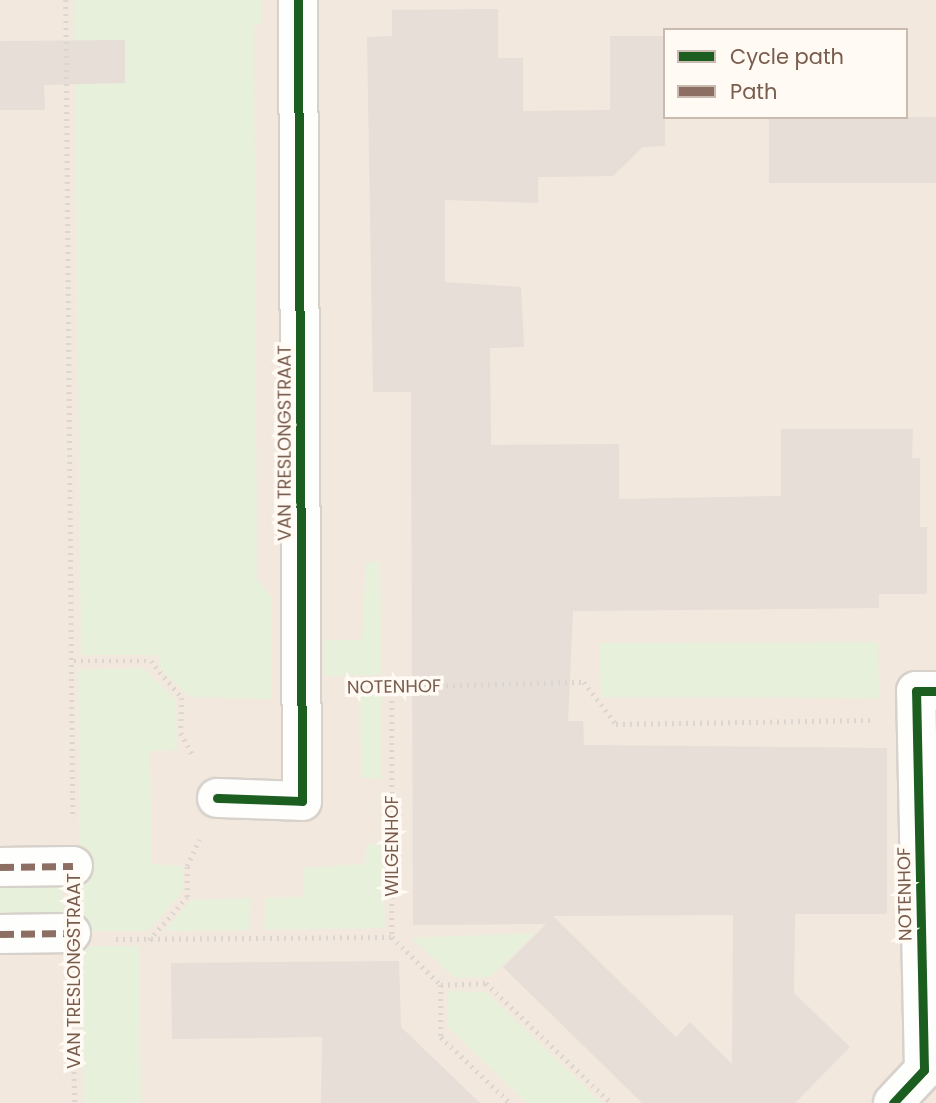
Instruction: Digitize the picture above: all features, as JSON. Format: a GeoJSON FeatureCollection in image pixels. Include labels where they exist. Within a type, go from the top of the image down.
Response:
{"type":"FeatureCollection","features":[{"type":"Feature","properties":{"kind":"street","name":"VAN TRESLONGSTRAAT"},"geometry":{"type":"LineString","coordinates":[[217,799],[302,801],[298,0]]}},
{"type":"Feature","properties":{"kind":"street","name":"NOTENHOF"},"geometry":{"type":"LineString","coordinates":[[893,1103],[924,1070],[926,691]]}},
{"type":"Feature","properties":{"kind":"street"},"geometry":{"type":"LineString","coordinates":[[0,867],[73,866]]}},
{"type":"Feature","properties":{"kind":"street"},"geometry":{"type":"LineString","coordinates":[[0,934],[71,933]]}},
{"type":"Feature","properties":{"kind":"path"},"geometry":{"type":"LineString","coordinates":[[74,661],[151,661],[182,698],[181,733],[217,799],[187,866],[187,897],[149,940]]}},
{"type":"Feature","properties":{"kind":"path"},"geometry":{"type":"LineString","coordinates":[[71,933],[149,940],[393,937],[441,985],[441,1037],[510,1103]]}},
{"type":"Feature","properties":{"kind":"path"},"geometry":{"type":"LineString","coordinates":[[441,985],[486,983],[611,1103]]}},
{"type":"Feature","properties":{"kind":"shaded area"},"geometry":{"type":"Polygon","coordinates":[[[0,0],[936,0],[936,1103],[0,1103],[0,0]]]}},
{"type":"Feature","properties":{"kind":"green space"},"geometry":{"type":"Polygon","coordinates":[[[74,0],[261,0],[261,23],[254,25],[257,579],[271,596],[271,699],[190,697],[161,670],[158,655],[81,655],[74,0]]]}},
{"type":"Feature","properties":{"kind":"green space"},"geometry":{"type":"Polygon","coordinates":[[[380,561],[382,675],[323,676],[324,640],[362,640],[366,563],[380,561]]]}},
{"type":"Feature","properties":{"kind":"green space"},"geometry":{"type":"Polygon","coordinates":[[[878,642],[879,698],[601,697],[599,643],[878,642]]]}},
{"type":"Feature","properties":{"kind":"green space"},"geometry":{"type":"Polygon","coordinates":[[[143,668],[176,700],[177,750],[150,751],[152,864],[183,866],[183,891],[148,931],[81,931],[78,670],[143,668]]]}},
{"type":"Feature","properties":{"kind":"green space"},"geometry":{"type":"Polygon","coordinates":[[[360,695],[382,695],[382,779],[361,778],[360,695]]]}},
{"type":"Feature","properties":{"kind":"green space"},"geometry":{"type":"Polygon","coordinates":[[[383,843],[385,928],[264,930],[266,898],[304,897],[304,868],[364,864],[367,844],[383,843]]]}},
{"type":"Feature","properties":{"kind":"green space"},"geometry":{"type":"Polygon","coordinates":[[[0,885],[62,885],[63,922],[0,922],[0,885]]]}},
{"type":"Feature","properties":{"kind":"green space"},"geometry":{"type":"Polygon","coordinates":[[[251,898],[249,930],[164,931],[191,900],[251,898]]]}},
{"type":"Feature","properties":{"kind":"green space"},"geometry":{"type":"Polygon","coordinates":[[[535,933],[490,977],[455,978],[411,938],[535,933]]]}},
{"type":"Feature","properties":{"kind":"green space"},"geometry":{"type":"Polygon","coordinates":[[[81,946],[139,946],[141,1103],[83,1103],[81,946]]]}},
{"type":"Feature","properties":{"kind":"green space"},"geometry":{"type":"Polygon","coordinates":[[[448,991],[486,992],[602,1103],[527,1103],[447,1026],[448,991]]]}},
{"type":"Feature","properties":{"kind":"building"},"geometry":{"type":"Polygon","coordinates":[[[498,9],[498,58],[523,58],[523,111],[610,110],[610,36],[663,36],[665,146],[643,147],[613,176],[538,177],[538,203],[445,200],[445,282],[521,287],[524,347],[490,348],[491,445],[619,444],[619,499],[781,496],[781,429],[913,429],[912,458],[920,458],[920,527],[927,527],[927,594],[879,594],[879,608],[573,611],[568,721],[583,721],[584,745],[887,748],[887,914],[795,914],[794,993],[850,1047],[795,1103],[642,1103],[503,967],[546,924],[413,925],[411,392],[373,392],[367,37],[392,36],[392,10],[498,9]],[[733,915],[553,916],[676,1037],[690,1022],[732,1064],[733,915]]]}},
{"type":"Feature","properties":{"kind":"building"},"geometry":{"type":"Polygon","coordinates":[[[125,40],[125,83],[44,85],[45,110],[0,110],[0,41],[125,40]]]}},
{"type":"Feature","properties":{"kind":"building"},"geometry":{"type":"Polygon","coordinates":[[[936,117],[936,183],[769,183],[769,119],[936,117]]]}},
{"type":"Feature","properties":{"kind":"building"},"geometry":{"type":"Polygon","coordinates":[[[399,961],[401,1027],[480,1103],[321,1103],[322,1037],[172,1039],[171,963],[399,961]]]}},
{"type":"Feature","properties":{"kind":"marked path"},"geometry":{"type":"LineString","coordinates":[[0,867],[73,866]]}},
{"type":"Feature","properties":{"kind":"marked path"},"geometry":{"type":"LineString","coordinates":[[0,934],[71,933]]}},
{"type":"Feature","properties":{"kind":"cycle path"},"geometry":{"type":"LineString","coordinates":[[217,798],[302,801],[298,0]]}},
{"type":"Feature","properties":{"kind":"cycle path"},"geometry":{"type":"LineString","coordinates":[[893,1103],[924,1070],[916,691],[936,691]]}}]}
